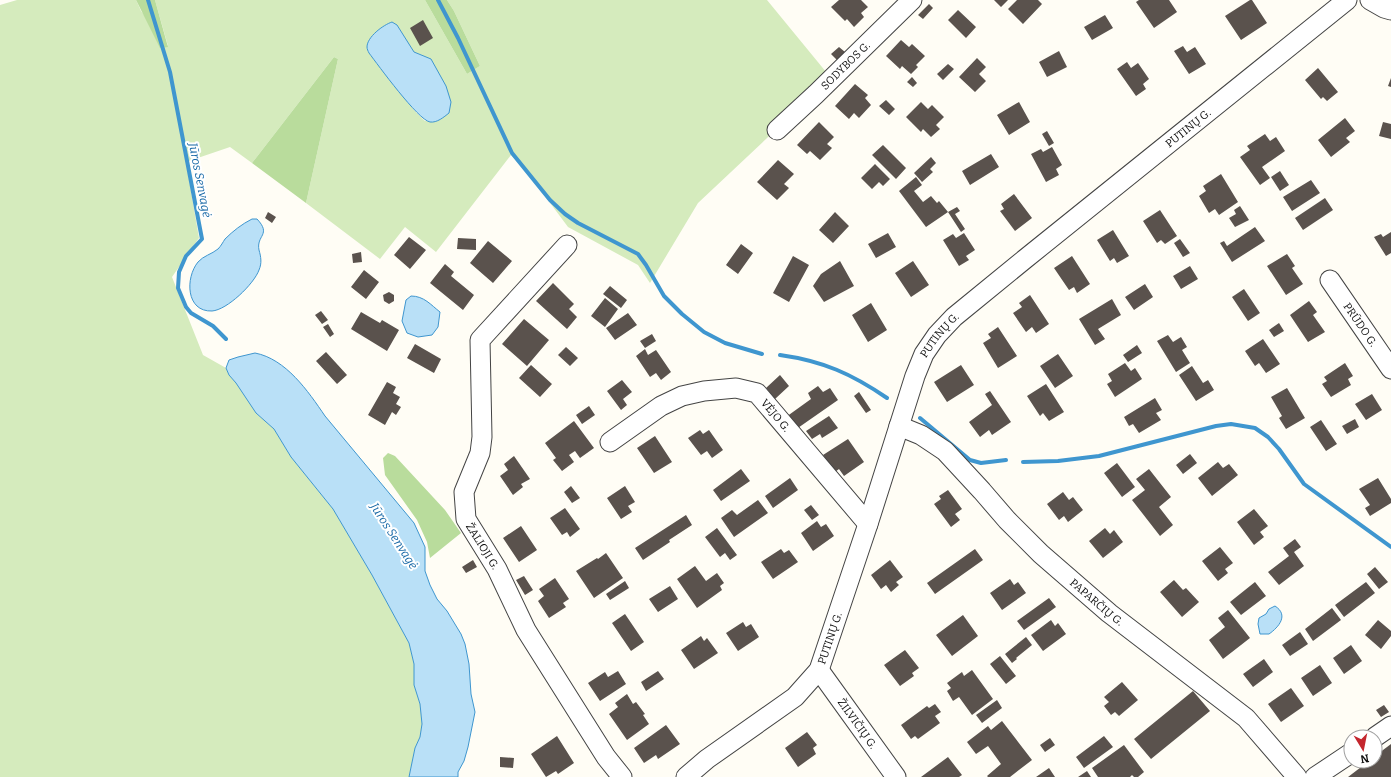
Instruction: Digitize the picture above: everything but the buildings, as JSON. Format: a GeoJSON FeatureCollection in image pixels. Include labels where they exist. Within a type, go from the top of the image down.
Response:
{"type":"FeatureCollection","features":[{"type":"Feature","properties":{"kind":"street","name":"SODYBOS G."},"geometry":{"type":"LineString","coordinates":[[777,130],[912,0]]}},
{"type":"Feature","properties":{"kind":"street","name":"PUTINŲ G."},"geometry":{"type":"LineString","coordinates":[[686,777],[707,759],[796,697],[819,670],[868,524],[915,376],[924,354],[937,335],[954,318],[1025,258],[1348,0]]}},
{"type":"Feature","properties":{"kind":"street"},"geometry":{"type":"LineString","coordinates":[[1370,0],[1384,8],[1391,10]]}},
{"type":"Feature","properties":{"kind":"street","name":"ŽALIOJI G."},"geometry":{"type":"LineString","coordinates":[[567,245],[480,340],[482,437],[480,453],[464,492],[464,506],[466,519],[497,570],[526,630],[606,757],[622,777]]}},
{"type":"Feature","properties":{"kind":"street","name":"PRŪDO G."},"geometry":{"type":"LineString","coordinates":[[1330,280],[1391,369]]}},
{"type":"Feature","properties":{"kind":"street","name":"VĖJO G."},"geometry":{"type":"LineString","coordinates":[[610,442],[661,406],[682,396],[704,391],[736,388],[757,393],[868,524]]}},
{"type":"Feature","properties":{"kind":"street","name":"PAPARČIŲ G."},"geometry":{"type":"LineString","coordinates":[[899,426],[921,435],[945,451],[982,490],[1007,520],[1041,554],[1109,613],[1246,718],[1297,777]]}},
{"type":"Feature","properties":{"kind":"street","name":"ŽILVIČIŲ G."},"geometry":{"type":"LineString","coordinates":[[819,670],[896,777]]}},
{"type":"Feature","properties":{"kind":"street"},"geometry":{"type":"LineString","coordinates":[[1315,777],[1343,758]]}},
{"type":"Feature","properties":{"kind":"green space"},"geometry":{"type":"Polygon","coordinates":[[[17,0],[136,0],[141,11],[168,46],[155,0],[425,0],[467,74],[480,66],[454,11],[447,0],[767,0],[831,78],[698,203],[650,283],[638,265],[568,227],[530,176],[511,155],[436,252],[405,227],[380,259],[306,203],[338,59],[334,57],[252,163],[230,147],[186,162],[199,238],[172,277],[203,355],[226,368],[229,375],[256,413],[274,429],[291,457],[333,509],[372,575],[409,643],[414,664],[414,685],[420,704],[422,724],[409,777],[0,777],[0,5],[17,0]],[[397,25],[367,46],[369,53],[414,110],[425,121],[449,113],[450,102],[444,85],[413,52],[397,25]]]}},
{"type":"Feature","properties":{"kind":"green space"},"geometry":{"type":"Polygon","coordinates":[[[136,0],[155,0],[168,47],[160,48],[136,0]]]}},
{"type":"Feature","properties":{"kind":"green space"},"geometry":{"type":"Polygon","coordinates":[[[425,0],[447,0],[454,11],[480,66],[467,74],[425,0]]]}},
{"type":"Feature","properties":{"kind":"green space"},"geometry":{"type":"Polygon","coordinates":[[[334,57],[338,59],[306,203],[252,163],[334,57]]]}},
{"type":"Feature","properties":{"kind":"green space"},"geometry":{"type":"Polygon","coordinates":[[[388,453],[395,456],[445,510],[461,533],[430,558],[427,542],[417,520],[385,475],[383,458],[388,453]]]}},
{"type":"Feature","properties":{"kind":"water"},"geometry":{"type":"Polygon","coordinates":[[[392,22],[397,25],[414,52],[431,59],[446,86],[451,102],[449,113],[438,121],[430,122],[424,119],[398,91],[368,52],[368,43],[373,35],[384,26],[392,22]]]}},
{"type":"Feature","properties":{"kind":"water"},"geometry":{"type":"Polygon","coordinates":[[[252,219],[257,219],[263,228],[259,245],[261,265],[256,276],[246,289],[225,306],[218,310],[203,310],[197,306],[190,293],[191,277],[194,269],[200,260],[218,249],[231,233],[252,219]]]}},
{"type":"Feature","properties":{"kind":"water"},"geometry":{"type":"Polygon","coordinates":[[[411,296],[424,299],[440,312],[438,327],[432,335],[418,337],[407,333],[402,321],[406,300],[411,296]]]}},
{"type":"Feature","properties":{"kind":"water"},"geometry":{"type":"Polygon","coordinates":[[[255,353],[266,356],[277,362],[295,377],[325,416],[414,523],[425,547],[425,571],[430,585],[437,599],[447,611],[461,634],[465,644],[469,664],[471,694],[475,712],[468,747],[464,761],[458,772],[458,777],[409,777],[422,724],[420,704],[414,685],[414,664],[409,643],[372,575],[333,509],[291,457],[274,429],[256,413],[229,375],[226,368],[229,360],[255,353]]]}},
{"type":"Feature","properties":{"kind":"water"},"geometry":{"type":"Polygon","coordinates":[[[1275,606],[1281,613],[1281,621],[1269,634],[1260,634],[1258,624],[1259,618],[1275,606]]]}},
{"type":"Feature","properties":{"kind":"waterway","name":"Jūros Senvagė"},"geometry":{"type":"LineString","coordinates":[[148,0],[170,72],[202,239],[186,256],[179,272],[178,288],[186,307],[191,313],[213,326],[226,339]]}},
{"type":"Feature","properties":{"kind":"waterway"},"geometry":{"type":"LineString","coordinates":[[438,0],[458,38],[512,153],[550,200],[565,214],[578,223],[638,254],[664,296],[682,314],[704,332],[725,343],[762,354]]}},
{"type":"Feature","properties":{"kind":"waterway"},"geometry":{"type":"LineString","coordinates":[[780,355],[824,365],[849,375],[887,398]]}},
{"type":"Feature","properties":{"kind":"waterway"},"geometry":{"type":"LineString","coordinates":[[920,418],[970,460],[981,463],[1006,460]]}},
{"type":"Feature","properties":{"kind":"waterway"},"geometry":{"type":"LineString","coordinates":[[1023,462],[1058,461],[1099,456],[1216,426],[1231,424],[1255,428],[1268,437],[1279,449],[1304,484],[1391,547]]}}]}
